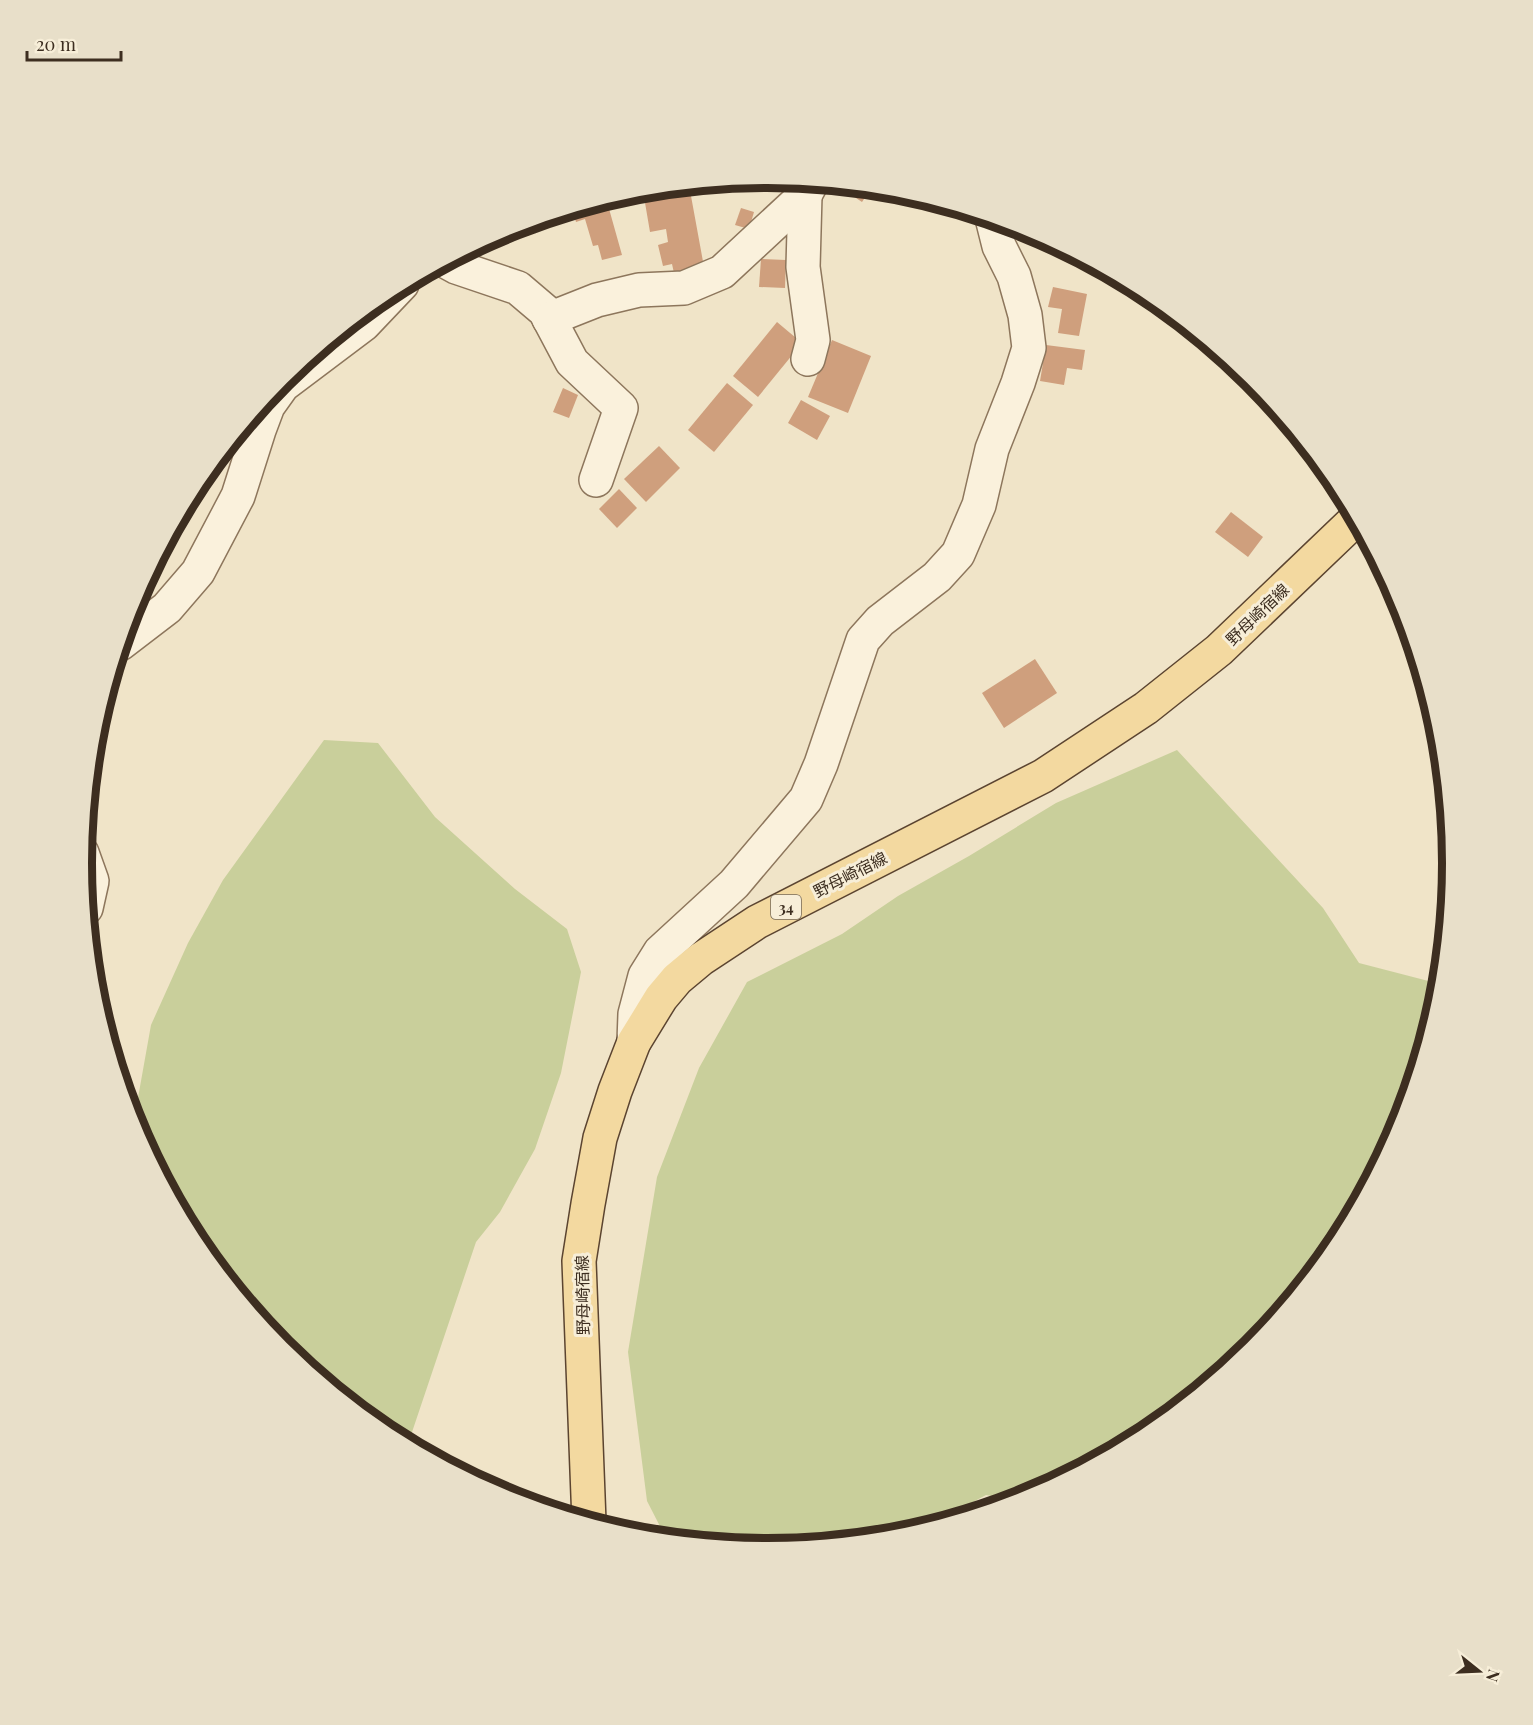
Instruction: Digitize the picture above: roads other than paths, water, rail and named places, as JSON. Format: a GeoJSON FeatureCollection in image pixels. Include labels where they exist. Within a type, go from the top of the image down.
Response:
{"type":"FeatureCollection","features":[{"type":"Feature","properties":{"kind":"main road","name":"野母崎宿線"},"geometry":{"type":"LineString","coordinates":[[589,1513],[579,1262],[600,1138],[634,1042],[661,998],[677,979],[701,959],[757,922],[1043,776],[1146,708],[1219,650],[1351,524]]}},
{"type":"Feature","properties":{"kind":"street"},"geometry":{"type":"LineString","coordinates":[[549,320],[597,300],[639,290],[684,288],[722,272],[807,189]]}},
{"type":"Feature","properties":{"kind":"street"},"geometry":{"type":"LineString","coordinates":[[808,189],[803,267],[813,340],[808,360]]}},
{"type":"Feature","properties":{"kind":"street"},"geometry":{"type":"LineString","coordinates":[[634,1042],[635,1014],[645,976],[660,952],[734,884],[806,799],[821,764],[863,640],[880,621],[937,577],[958,554],[979,506],[992,448],[1029,348],[1025,315],[1014,276],[999,246],[994,227]]}},
{"type":"Feature","properties":{"kind":"street"},"geometry":{"type":"LineString","coordinates":[[453,265],[518,288],[544,311],[572,362],[621,408],[596,480]]}},
{"type":"Feature","properties":{"kind":"street"},"geometry":{"type":"LineString","coordinates":[[314,362],[364,324],[374,314]]}},
{"type":"Feature","properties":{"kind":"street"},"geometry":{"type":"LineString","coordinates":[[131,636],[167,608],[198,572],[238,496],[267,408]]}}]}
